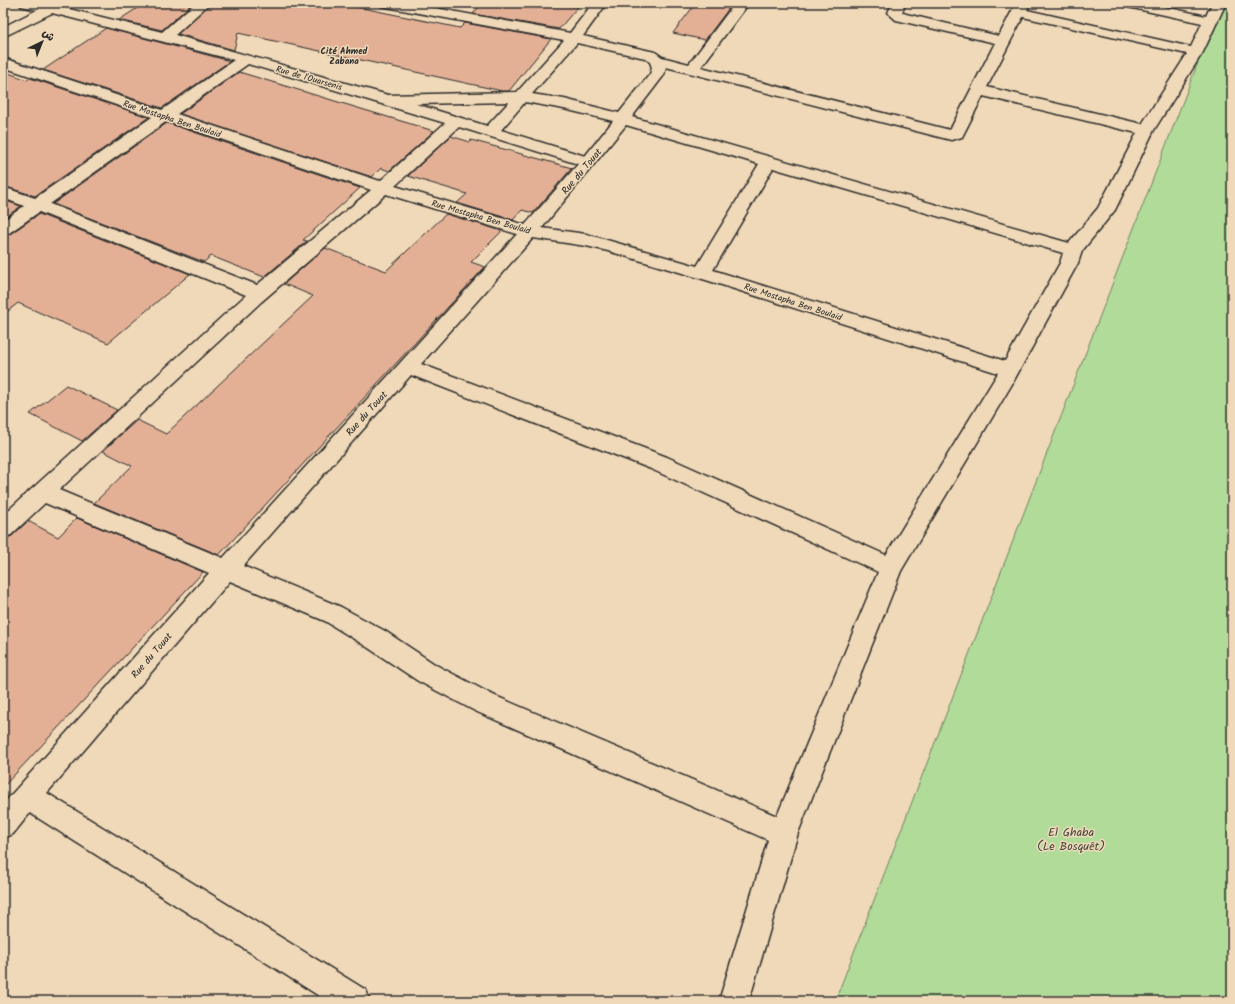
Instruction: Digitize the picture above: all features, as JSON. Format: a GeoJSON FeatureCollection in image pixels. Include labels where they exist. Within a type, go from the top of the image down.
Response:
{"type":"FeatureCollection","features":[{"type":"Feature","properties":{"kind":"street","name":"Rue de l'Ouarsenis"},"geometry":{"type":"LineString","coordinates":[[26,3],[56,6],[245,59],[589,162]]}},
{"type":"Feature","properties":{"kind":"street"},"geometry":{"type":"LineString","coordinates":[[164,37],[203,3]]}},
{"type":"Feature","properties":{"kind":"street"},"geometry":{"type":"LineString","coordinates":[[386,3],[574,38],[650,55],[657,60],[693,68],[945,135],[956,134],[1021,7],[1196,52]]}},
{"type":"Feature","properties":{"kind":"street"},"geometry":{"type":"LineString","coordinates":[[448,15],[461,3]]}},
{"type":"Feature","properties":{"kind":"street"},"geometry":{"type":"LineString","coordinates":[[490,132],[574,38],[600,3]]}},
{"type":"Feature","properties":{"kind":"street"},"geometry":{"type":"LineString","coordinates":[[693,68],[742,3]]}},
{"type":"Feature","properties":{"kind":"street"},"geometry":{"type":"LineString","coordinates":[[899,3],[896,13],[901,17],[1004,41]]}},
{"type":"Feature","properties":{"kind":"street"},"geometry":{"type":"LineString","coordinates":[[734,1001],[784,833],[891,568],[1010,370],[1069,263],[1073,250],[1106,210],[1146,130],[1196,52],[1215,12],[1128,3]]}},
{"type":"Feature","properties":{"kind":"street"},"geometry":{"type":"LineString","coordinates":[[3,33],[56,6]]}},
{"type":"Feature","properties":{"kind":"street"},"geometry":{"type":"LineString","coordinates":[[3,229],[245,59]]}},
{"type":"Feature","properties":{"kind":"street","name":"Rue du Touat"},"geometry":{"type":"LineString","coordinates":[[3,824],[226,570],[529,232],[589,162],[657,75],[659,68],[657,60]]}},
{"type":"Feature","properties":{"kind":"street","name":"Rue Mostapha Ben Boulaid"},"geometry":{"type":"LineString","coordinates":[[3,62],[383,188],[529,232],[592,242],[702,273],[1010,370]]}},
{"type":"Feature","properties":{"kind":"street"},"geometry":{"type":"LineString","coordinates":[[979,90],[1146,130]]}},
{"type":"Feature","properties":{"kind":"street"},"geometry":{"type":"LineString","coordinates":[[386,100],[520,97],[577,107],[769,161],[1073,250]]}},
{"type":"Feature","properties":{"kind":"street"},"geometry":{"type":"LineString","coordinates":[[3,529],[260,294],[383,188],[455,122]]}},
{"type":"Feature","properties":{"kind":"street"},"geometry":{"type":"LineString","coordinates":[[702,273],[769,161]]}},
{"type":"Feature","properties":{"kind":"street"},"geometry":{"type":"LineString","coordinates":[[3,192],[35,206],[260,294]]}},
{"type":"Feature","properties":{"kind":"street"},"geometry":{"type":"LineString","coordinates":[[408,366],[659,463],[891,568]]}},
{"type":"Feature","properties":{"kind":"street"},"geometry":{"type":"LineString","coordinates":[[44,493],[333,614],[376,639],[427,673],[484,703],[784,833]]}},
{"type":"Feature","properties":{"kind":"street"},"geometry":{"type":"LineString","coordinates":[[27,796],[354,1001]]}},
{"type":"Feature","properties":{"kind":"green space","name":"El Ghaba (Le Bosquêt)"},"geometry":{"type":"Polygon","coordinates":[[[1221,3],[1232,3],[1232,1001],[835,1001],[1221,3]]]}},
{"type":"Feature","properties":{"kind":"building"},"geometry":{"type":"Polygon","coordinates":[[[145,3],[193,3],[162,30],[119,20],[145,3]]]}},
{"type":"Feature","properties":{"kind":"building"},"geometry":{"type":"Polygon","coordinates":[[[211,3],[338,3],[460,28],[465,23],[551,39],[509,91],[502,91],[238,33],[234,50],[178,34],[211,3]]]}},
{"type":"Feature","properties":{"kind":"building"},"geometry":{"type":"Polygon","coordinates":[[[482,3],[581,3],[559,29],[473,14],[482,3]]]}},
{"type":"Feature","properties":{"kind":"building"},"geometry":{"type":"Polygon","coordinates":[[[696,3],[733,3],[705,40],[673,33],[696,3]]]}},
{"type":"Feature","properties":{"kind":"building"},"geometry":{"type":"Polygon","coordinates":[[[106,28],[230,61],[162,108],[43,70],[106,28]]]}},
{"type":"Feature","properties":{"kind":"building"},"geometry":{"type":"Polygon","coordinates":[[[3,71],[27,80],[30,78],[149,117],[35,196],[3,186],[3,71]]]}},
{"type":"Feature","properties":{"kind":"building"},"geometry":{"type":"Polygon","coordinates":[[[239,72],[434,131],[389,171],[381,168],[372,177],[180,114],[239,72]]]}},
{"type":"Feature","properties":{"kind":"building"},"geometry":{"type":"Polygon","coordinates":[[[167,123],[360,188],[303,240],[307,241],[264,277],[211,256],[204,262],[53,204],[167,123]]]}},
{"type":"Feature","properties":{"kind":"building"},"geometry":{"type":"Polygon","coordinates":[[[451,136],[470,142],[471,140],[572,168],[533,213],[522,210],[513,220],[457,203],[467,194],[408,176],[451,136]]]}},
{"type":"Feature","properties":{"kind":"building"},"geometry":{"type":"Polygon","coordinates":[[[3,200],[21,206],[3,219],[3,200]]]}},
{"type":"Feature","properties":{"kind":"building"},"geometry":{"type":"Polygon","coordinates":[[[39,214],[190,274],[108,343],[18,303],[3,315],[3,236],[10,234],[39,214]]]}},
{"type":"Feature","properties":{"kind":"building"},"geometry":{"type":"Polygon","coordinates":[[[446,214],[502,231],[471,262],[485,267],[219,555],[94,503],[132,466],[103,451],[137,420],[166,434],[313,296],[284,284],[325,248],[386,271],[446,214]]]}},
{"type":"Feature","properties":{"kind":"building"},"geometry":{"type":"Polygon","coordinates":[[[66,385],[117,410],[82,441],[30,414],[66,385]]]}},
{"type":"Feature","properties":{"kind":"building"},"geometry":{"type":"Polygon","coordinates":[[[77,518],[203,572],[3,787],[3,539],[12,536],[28,521],[58,537],[77,518]]]}},
{"type":"Feature","properties":{"kind":"district","name":"Cité Ahmed Zabana"},"geometry":{"type":"Point","coordinates":[344,56]}}]}
